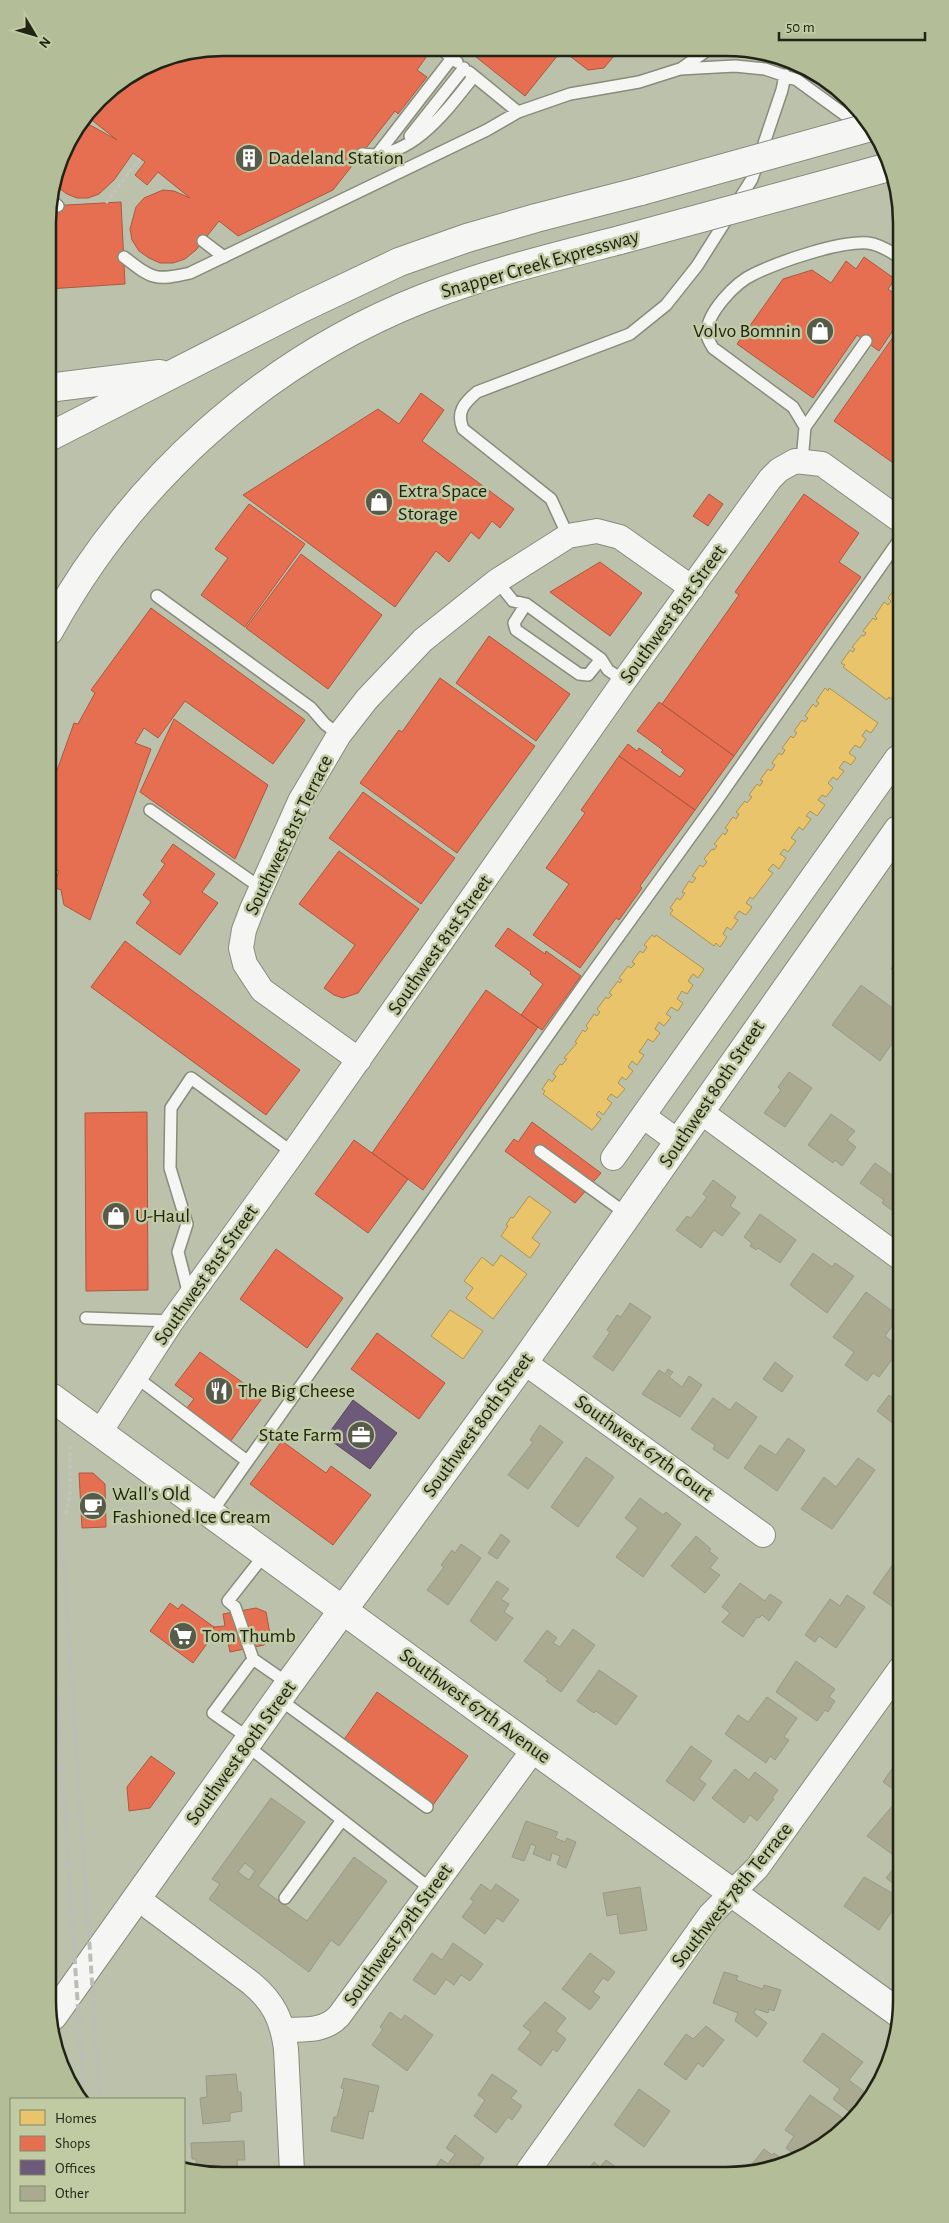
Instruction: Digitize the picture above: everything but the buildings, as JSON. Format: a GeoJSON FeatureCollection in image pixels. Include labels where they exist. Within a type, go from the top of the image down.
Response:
{"type":"FeatureCollection","features":[{"type":"Feature","properties":{"kind":"main road"},"geometry":{"type":"LineString","coordinates":[[57,433],[302,308],[399,262],[459,241],[536,218],[641,191],[863,129]]}},
{"type":"Feature","properties":{"kind":"main road","name":"Snapper Creek Expressway"},"geometry":{"type":"LineString","coordinates":[[57,618],[87,569],[114,532],[154,483],[205,432],[233,409],[290,368],[353,331],[423,299],[495,273],[883,169]]}},
{"type":"Feature","properties":{"kind":"main road"},"geometry":{"type":"LineString","coordinates":[[57,387],[179,371]]}},
{"type":"Feature","properties":{"kind":"main road","name":"Southwest 80th Street"},"geometry":{"type":"LineString","coordinates":[[57,2010],[284,1692],[524,1362],[680,1143],[772,1008],[893,838]]}},
{"type":"Feature","properties":{"kind":"main road","name":"Southwest 67th Avenue"},"geometry":{"type":"LineString","coordinates":[[56,1400],[732,1894],[892,2008]]}},
{"type":"Feature","properties":{"kind":"street"},"geometry":{"type":"LineString","coordinates":[[795,462],[822,464],[893,515]]}},
{"type":"Feature","properties":{"kind":"street","name":"Southwest 81st Street"},"geometry":{"type":"LineString","coordinates":[[100,1432],[172,1321],[359,1060],[624,681],[770,479],[795,462]]}},
{"type":"Feature","properties":{"kind":"street","name":"Southwest 81st Terrace"},"geometry":{"type":"LineString","coordinates":[[359,1060],[262,990],[245,964],[241,948],[244,930],[300,801],[339,735],[367,699],[423,640],[497,581],[568,536],[597,531],[620,537],[692,588]]}},
{"type":"Feature","properties":{"kind":"street"},"geometry":{"type":"LineString","coordinates":[[613,1158],[893,764]]}},
{"type":"Feature","properties":{"kind":"street"},"geometry":{"type":"LineString","coordinates":[[701,1112],[892,1252]]}},
{"type":"Feature","properties":{"kind":"street"},"geometry":{"type":"LineString","coordinates":[[643,1116],[680,1143]]}},
{"type":"Feature","properties":{"kind":"street","name":"Southwest 67th Court"},"geometry":{"type":"LineString","coordinates":[[524,1362],[763,1534]]}},
{"type":"Feature","properties":{"kind":"street","name":"Southwest 78th Terrace"},"geometry":{"type":"LineString","coordinates":[[531,2167],[710,1916],[757,1868],[892,1680]]}},
{"type":"Feature","properties":{"kind":"street","name":"Southwest 79th Street"},"geometry":{"type":"LineString","coordinates":[[284,2030],[320,2028],[334,2021],[534,1749]]}},
{"type":"Feature","properties":{"kind":"street"},"geometry":{"type":"LineString","coordinates":[[137,1898],[264,1993],[276,2010],[284,2030],[292,2167]]}},
{"type":"Feature","properties":{"kind":"lane"},"geometry":{"type":"LineString","coordinates":[[680,69],[698,56]]}},
{"type":"Feature","properties":{"kind":"lane"},"geometry":{"type":"LineString","coordinates":[[376,156],[452,58],[518,112]]}},
{"type":"Feature","properties":{"kind":"lane"},"geometry":{"type":"LineString","coordinates":[[124,257],[148,276],[167,279],[190,273],[486,130],[518,112],[570,94],[639,82],[680,69],[735,66],[765,69],[785,75],[812,89],[860,125]]}},
{"type":"Feature","properties":{"kind":"lane"},"geometry":{"type":"LineString","coordinates":[[402,148],[464,68]]}},
{"type":"Feature","properties":{"kind":"lane"},"geometry":{"type":"LineString","coordinates":[[568,536],[551,499],[463,429],[460,421],[460,411],[477,392],[630,334],[666,305],[697,266],[752,179],[782,90],[785,75]]}},
{"type":"Feature","properties":{"kind":"lane"},"geometry":{"type":"LineString","coordinates":[[362,154],[376,156],[402,148],[442,117],[474,76]]}},
{"type":"Feature","properties":{"kind":"lane"},"geometry":{"type":"LineString","coordinates":[[203,241],[224,257]]}},
{"type":"Feature","properties":{"kind":"lane"},"geometry":{"type":"LineString","coordinates":[[805,427],[793,407],[713,348],[707,336],[708,326],[715,311],[735,286],[754,274],[788,261],[847,244],[870,243],[893,253]]}},
{"type":"Feature","properties":{"kind":"lane"},"geometry":{"type":"LineString","coordinates":[[795,462],[805,427],[866,342]]}},
{"type":"Feature","properties":{"kind":"lane"},"geometry":{"type":"LineString","coordinates":[[210,1514],[715,803],[893,549]]}},
{"type":"Feature","properties":{"kind":"lane"},"geometry":{"type":"LineString","coordinates":[[497,581],[513,601],[526,604],[601,659],[608,670],[624,681]]}},
{"type":"Feature","properties":{"kind":"lane"},"geometry":{"type":"LineString","coordinates":[[157,596],[311,708],[325,724],[339,735]]}},
{"type":"Feature","properties":{"kind":"lane"},"geometry":{"type":"LineString","coordinates":[[526,604],[514,623],[516,630],[579,674],[588,675],[601,659]]}},
{"type":"Feature","properties":{"kind":"lane"},"geometry":{"type":"LineString","coordinates":[[150,810],[261,888]]}},
{"type":"Feature","properties":{"kind":"lane"},"geometry":{"type":"LineString","coordinates":[[189,1297],[178,1252],[187,1224],[170,1168],[171,1108],[191,1078],[293,1153]]}},
{"type":"Feature","properties":{"kind":"lane"},"geometry":{"type":"LineString","coordinates":[[540,1151],[628,1216]]}},
{"type":"Feature","properties":{"kind":"lane"},"geometry":{"type":"LineString","coordinates":[[86,1318],[172,1321]]}},
{"type":"Feature","properties":{"kind":"lane"},"geometry":{"type":"LineString","coordinates":[[136,1377],[247,1461]]}},
{"type":"Feature","properties":{"kind":"lane"},"geometry":{"type":"LineString","coordinates":[[265,1554],[228,1602],[235,1607],[254,1659],[284,1692],[427,1807]]}},
{"type":"Feature","properties":{"kind":"lane"},"geometry":{"type":"LineString","coordinates":[[254,1659],[213,1712],[342,1820],[432,1890]]}},
{"type":"Feature","properties":{"kind":"lane"},"geometry":{"type":"LineString","coordinates":[[285,1898],[342,1820]]}},
{"type":"Feature","properties":{"kind":"path"},"geometry":{"type":"LineString","coordinates":[[106,203],[140,158]]}},
{"type":"Feature","properties":{"kind":"path"},"geometry":{"type":"LineString","coordinates":[[66,1514],[70,1494],[70,1446]]}},
{"type":"Feature","properties":{"kind":"railway"},"geometry":{"type":"LineString","coordinates":[[56,1457],[100,2098]]}},
{"type":"Feature","properties":{"kind":"railway"},"geometry":{"type":"LineString","coordinates":[[56,1683],[83,2090]]}},
{"type":"Feature","properties":{"kind":"place","name":"Dadeland Station"},"geometry":{"type":"Point","coordinates":[249,158]}},
{"type":"Feature","properties":{"kind":"place","name":"Volvo Bomnin"},"geometry":{"type":"Point","coordinates":[820,331]}},
{"type":"Feature","properties":{"kind":"place","name":"Extra Space Storage"},"geometry":{"type":"Point","coordinates":[379,502]}},
{"type":"Feature","properties":{"kind":"place","name":"U-Haul"},"geometry":{"type":"Point","coordinates":[116,1216]}},
{"type":"Feature","properties":{"kind":"place","name":"The Big Cheese"},"geometry":{"type":"Point","coordinates":[219,1391]}},
{"type":"Feature","properties":{"kind":"place","name":"State Farm"},"geometry":{"type":"Point","coordinates":[361,1435]}},
{"type":"Feature","properties":{"kind":"place","name":"Wall's Old Fashioned Ice Cream"},"geometry":{"type":"Point","coordinates":[93,1506]}},
{"type":"Feature","properties":{"kind":"place","name":"Tom Thumb"},"geometry":{"type":"Point","coordinates":[183,1636]}}]}
